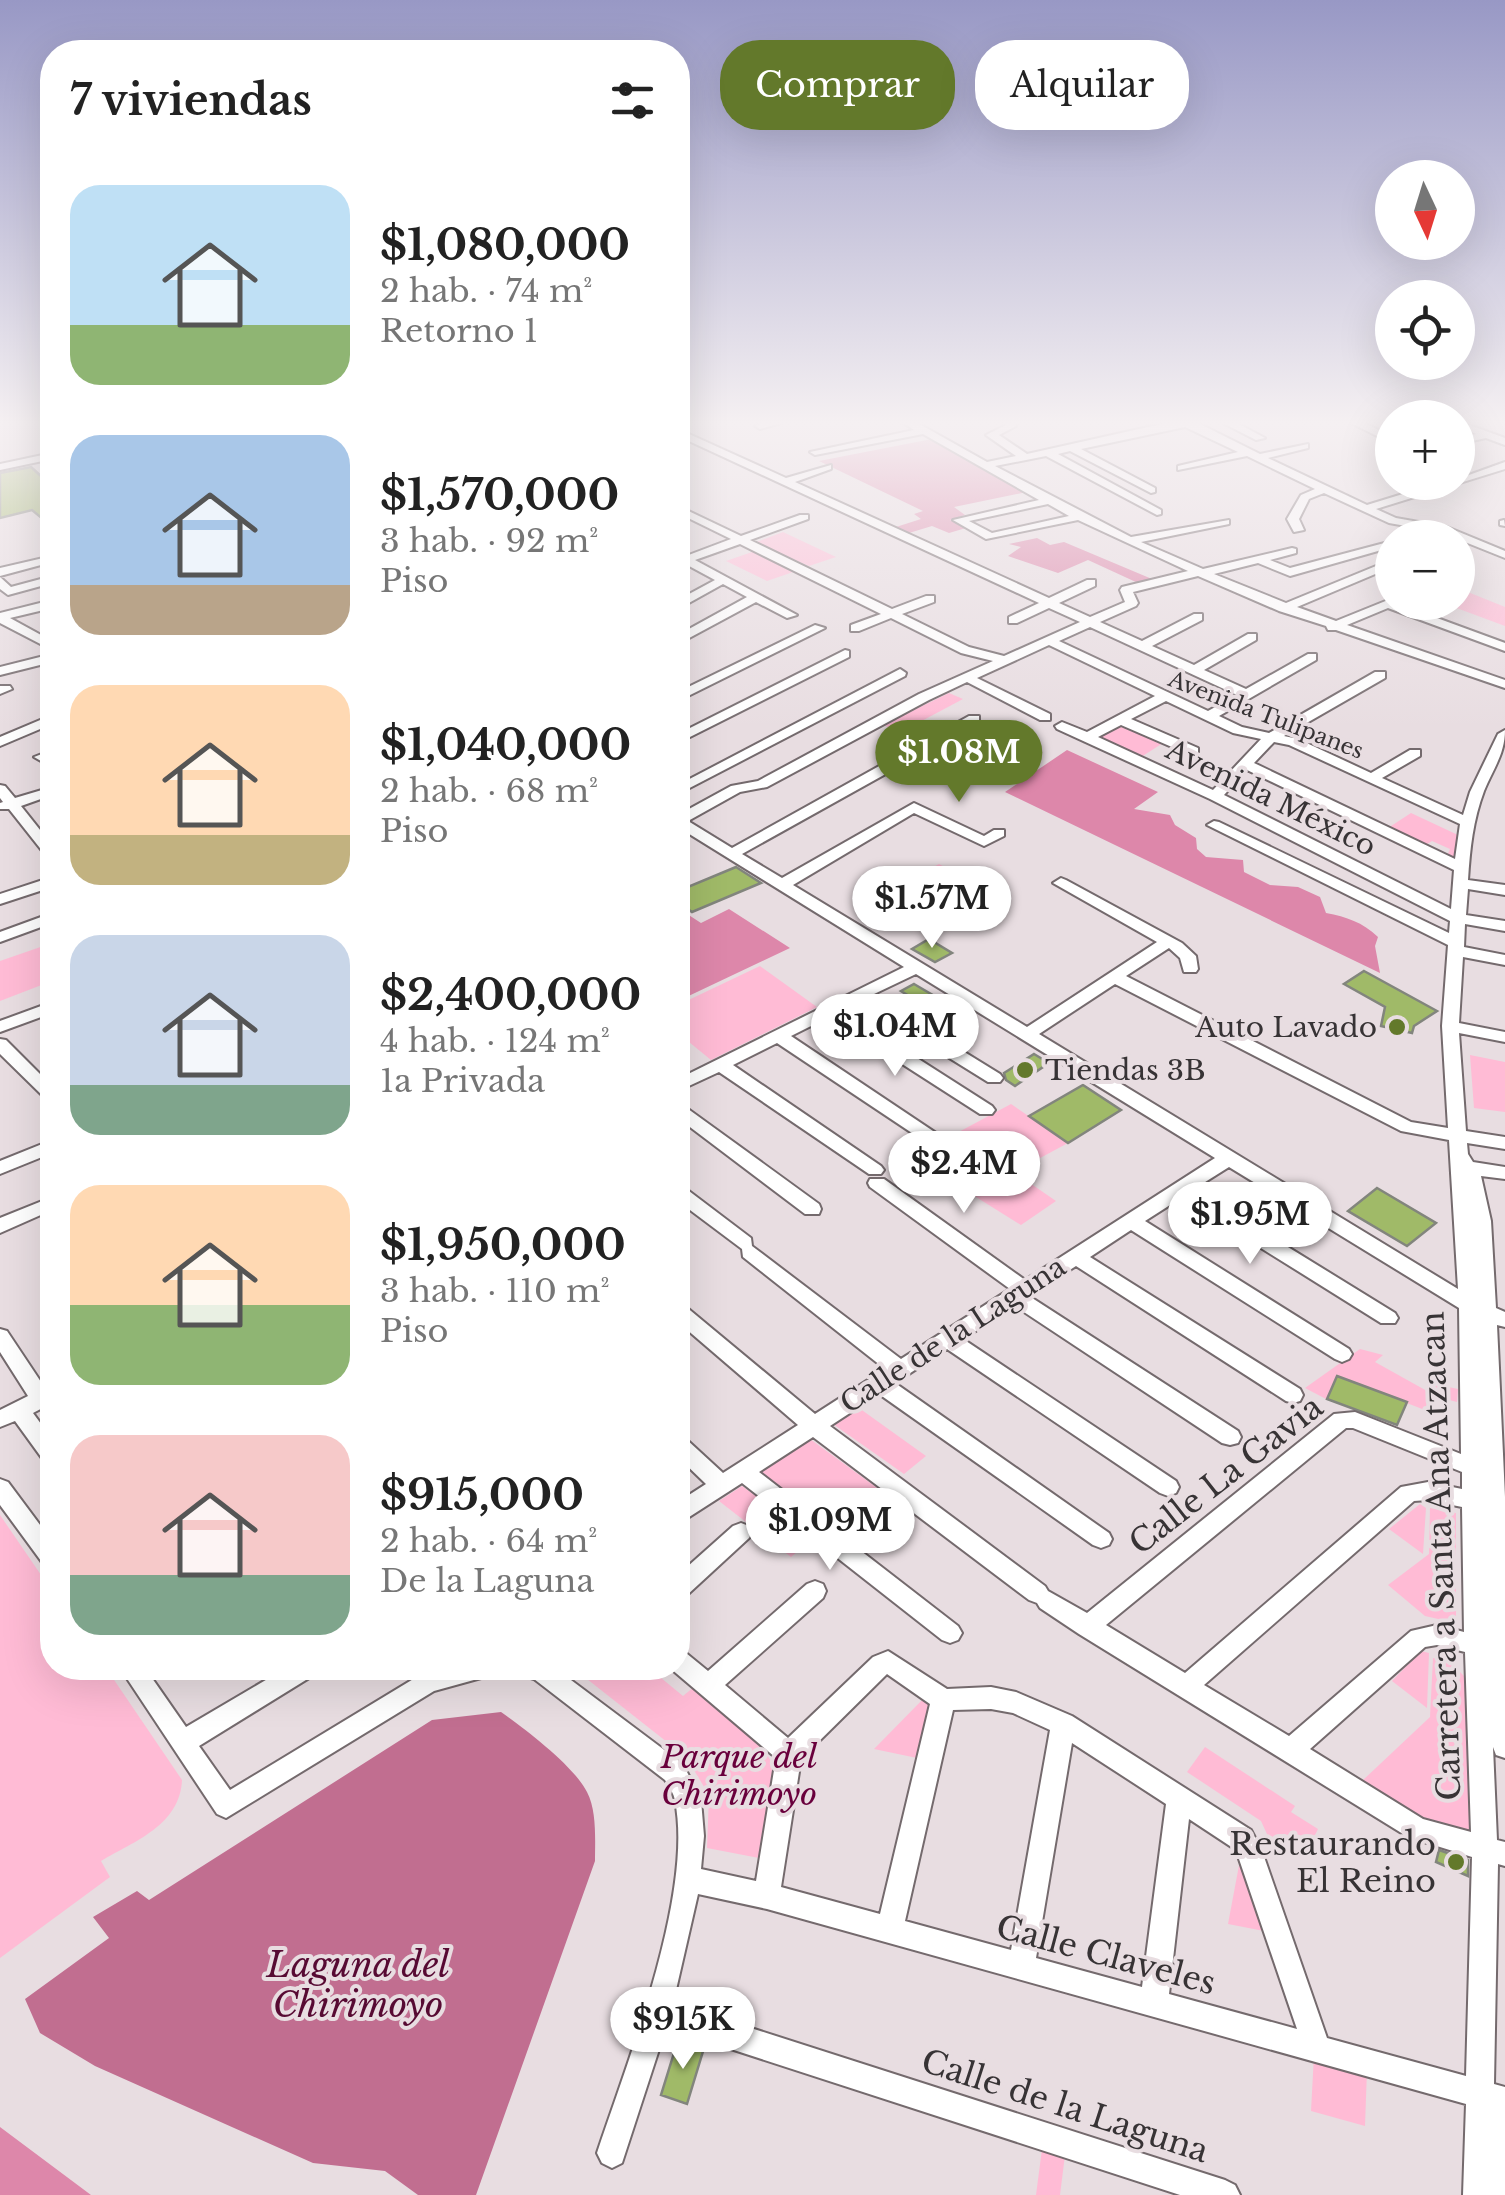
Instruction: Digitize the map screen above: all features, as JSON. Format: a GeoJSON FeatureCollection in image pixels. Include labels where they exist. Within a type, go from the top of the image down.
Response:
{"type":"FeatureCollection","features":[{"type":"Feature","properties":{"kind":"street"},"geometry":{"type":"LineString","coordinates":[[708,523],[965,650],[1008,662]]}},
{"type":"Feature","properties":{"kind":"street"},"geometry":{"type":"LineString","coordinates":[[690,555],[787,523]]}},
{"type":"Feature","properties":{"kind":"street"},"geometry":{"type":"LineString","coordinates":[[875,523],[1246,694]]}},
{"type":"Feature","properties":{"kind":"street"},"geometry":{"type":"LineString","coordinates":[[962,523],[990,537],[1049,523]]}},
{"type":"Feature","properties":{"kind":"street"},"geometry":{"type":"LineString","coordinates":[[1096,523],[1283,608],[1505,684]]}},
{"type":"Feature","properties":{"kind":"street"},"geometry":{"type":"LineString","coordinates":[[1130,542],[1218,523]]}},
{"type":"Feature","properties":{"kind":"street"},"geometry":{"type":"LineString","coordinates":[[1295,523],[1298,530]]}},
{"type":"Feature","properties":{"kind":"street"},"geometry":{"type":"LineString","coordinates":[[1475,543],[1505,556]]}},
{"type":"Feature","properties":{"kind":"street"},"geometry":{"type":"LineString","coordinates":[[1261,560],[1290,572],[1335,555],[1344,559],[1375,549]]}},
{"type":"Feature","properties":{"kind":"street"},"geometry":{"type":"LineString","coordinates":[[690,814],[736,789],[762,784],[924,697],[1132,603],[1126,590],[1292,551]]}},
{"type":"Feature","properties":{"kind":"street"},"geometry":{"type":"LineString","coordinates":[[0,572],[40,562]]}},
{"type":"Feature","properties":{"kind":"street"},"geometry":{"type":"LineString","coordinates":[[690,563],[791,616]]}},
{"type":"Feature","properties":{"kind":"street"},"geometry":{"type":"LineString","coordinates":[[1283,608],[1375,570]]}},
{"type":"Feature","properties":{"kind":"street"},"geometry":{"type":"LineString","coordinates":[[690,598],[721,581]]}},
{"type":"Feature","properties":{"kind":"street"},"geometry":{"type":"LineString","coordinates":[[4,586],[40,582]]}},
{"type":"Feature","properties":{"kind":"street"},"geometry":{"type":"LineString","coordinates":[[1013,620],[1092,583]]}},
{"type":"Feature","properties":{"kind":"street"},"geometry":{"type":"LineString","coordinates":[[690,631],[754,598]]}},
{"type":"Feature","properties":{"kind":"street"},"geometry":{"type":"LineString","coordinates":[[855,628],[930,599]]}},
{"type":"Feature","properties":{"kind":"street"},"geometry":{"type":"LineString","coordinates":[[1332,627],[1388,604],[1505,647]]}},
{"type":"Feature","properties":{"kind":"street"},"geometry":{"type":"LineString","coordinates":[[0,617],[40,607]]}},
{"type":"Feature","properties":{"kind":"street"},"geometry":{"type":"LineString","coordinates":[[0,617],[40,639]]}},
{"type":"Feature","properties":{"kind":"street"},"geometry":{"type":"LineString","coordinates":[[1144,645],[1198,617]]}},
{"type":"Feature","properties":{"kind":"street"},"geometry":{"type":"LineString","coordinates":[[690,691],[818,628]]}},
{"type":"Feature","properties":{"kind":"street"},"geometry":{"type":"LineString","coordinates":[[1194,670],[1252,637]]}},
{"type":"Feature","properties":{"kind":"street","name":"Avenida Tulipanes"},"geometry":{"type":"LineString","coordinates":[[1052,642],[1207,716],[1293,742],[1468,822]]}},
{"type":"Feature","properties":{"kind":"street"},"geometry":{"type":"LineString","coordinates":[[690,733],[845,654]]}},
{"type":"Feature","properties":{"kind":"street"},"geometry":{"type":"LineString","coordinates":[[1207,716],[1312,657]]}},
{"type":"Feature","properties":{"kind":"street"},"geometry":{"type":"LineString","coordinates":[[0,671],[40,661]]}},
{"type":"Feature","properties":{"kind":"street"},"geometry":{"type":"LineString","coordinates":[[690,784],[900,673]]}},
{"type":"Feature","properties":{"kind":"street"},"geometry":{"type":"LineString","coordinates":[[1215,796],[1270,738],[1380,675]]}},
{"type":"Feature","properties":{"kind":"street"},"geometry":{"type":"LineString","coordinates":[[970,678],[1045,717]]}},
{"type":"Feature","properties":{"kind":"street"},"geometry":{"type":"LineString","coordinates":[[1086,738],[1164,697]]}},
{"type":"Feature","properties":{"kind":"street"},"geometry":{"type":"LineString","coordinates":[[731,854],[974,719]]}},
{"type":"Feature","properties":{"kind":"street"},"geometry":{"type":"LineString","coordinates":[[1120,719],[1192,751]]}},
{"type":"Feature","properties":{"kind":"street"},"geometry":{"type":"LineString","coordinates":[[0,742],[40,724]]}},
{"type":"Feature","properties":{"kind":"street","name":"Avenida México"},"geometry":{"type":"LineString","coordinates":[[1062,726],[1215,796],[1457,918],[1505,926]]}},
{"type":"Feature","properties":{"kind":"street","name":"Carretera a Santa Ana Atzacan"},"geometry":{"type":"LineString","coordinates":[[1478,2195],[1494,2098],[1495,1851],[1476,1645],[1472,1500],[1487,1314],[1467,1274],[1450,1026],[1460,875],[1468,822],[1476,792],[1505,734]]}},
{"type":"Feature","properties":{"kind":"street"},"geometry":{"type":"LineString","coordinates":[[1142,764],[1172,744]]}},
{"type":"Feature","properties":{"kind":"street"},"geometry":{"type":"LineString","coordinates":[[1372,778],[1415,753]]}},
{"type":"Feature","properties":{"kind":"street"},"geometry":{"type":"LineString","coordinates":[[1246,765],[1460,875],[1505,890]]}},
{"type":"Feature","properties":{"kind":"street"},"geometry":{"type":"LineString","coordinates":[[0,789],[6,806],[40,841]]}},
{"type":"Feature","properties":{"kind":"street"},"geometry":{"type":"LineString","coordinates":[[6,806],[40,796]]}},
{"type":"Feature","properties":{"kind":"street"},"geometry":{"type":"LineString","coordinates":[[781,885],[914,807],[991,838]]}},
{"type":"Feature","properties":{"kind":"street"},"geometry":{"type":"LineString","coordinates":[[1214,825],[1454,946],[1505,960]]}},
{"type":"Feature","properties":{"kind":"street"},"geometry":{"type":"LineString","coordinates":[[690,828],[1487,1314]]}},
{"type":"Feature","properties":{"kind":"street"},"geometry":{"type":"LineString","coordinates":[[1067,880],[1188,956],[1190,969]]}},
{"type":"Feature","properties":{"kind":"street"},"geometry":{"type":"LineString","coordinates":[[0,899],[40,886]]}},
{"type":"Feature","properties":{"kind":"street"},"geometry":{"type":"LineString","coordinates":[[0,937],[40,922]]}},
{"type":"Feature","properties":{"kind":"street"},"geometry":{"type":"LineString","coordinates":[[1026,1034],[1168,942]]}},
{"type":"Feature","properties":{"kind":"street"},"geometry":{"type":"LineString","coordinates":[[690,1080],[914,968]]}},
{"type":"Feature","properties":{"kind":"street"},"geometry":{"type":"LineString","coordinates":[[1115,978],[1461,1157],[1505,1173]]}},
{"type":"Feature","properties":{"kind":"street"},"geometry":{"type":"LineString","coordinates":[[860,995],[994,1078]]}},
{"type":"Feature","properties":{"kind":"street"},"geometry":{"type":"LineString","coordinates":[[830,1010],[986,1110]]}},
{"type":"Feature","properties":{"kind":"street"},"geometry":{"type":"LineString","coordinates":[[0,1027],[40,1012]]}},
{"type":"Feature","properties":{"kind":"street"},"geometry":{"type":"LineString","coordinates":[[1450,1026],[1505,1037]]}},
{"type":"Feature","properties":{"kind":"street"},"geometry":{"type":"LineString","coordinates":[[777,1035],[930,1137]]}},
{"type":"Feature","properties":{"kind":"street"},"geometry":{"type":"LineString","coordinates":[[0,1044],[40,1083]]}},
{"type":"Feature","properties":{"kind":"street"},"geometry":{"type":"LineString","coordinates":[[719,1064],[876,1177],[1018,1292],[1230,1437]]}},
{"type":"Feature","properties":{"kind":"street"},"geometry":{"type":"LineString","coordinates":[[690,1119],[812,1208]]}},
{"type":"Feature","properties":{"kind":"street"},"geometry":{"type":"LineString","coordinates":[[1461,1157],[1505,1143]]}},
{"type":"Feature","properties":{"kind":"street"},"geometry":{"type":"LineString","coordinates":[[3,1163],[40,1150]]}},
{"type":"Feature","properties":{"kind":"street","name":"Carretera a Santa Ana Atzacan"},"geometry":{"type":"LineString","coordinates":[[1461,1157],[1482,1211],[1501,1517],[1505,1747]]}},
{"type":"Feature","properties":{"kind":"street","name":"Calle de la Laguna"},"geometry":{"type":"LineString","coordinates":[[690,1506],[1230,1158]]}},
{"type":"Feature","properties":{"kind":"street"},"geometry":{"type":"LineString","coordinates":[[1182,1190],[1388,1318]]}},
{"type":"Feature","properties":{"kind":"street"},"geometry":{"type":"LineString","coordinates":[[690,1202],[900,1370]]}},
{"type":"Feature","properties":{"kind":"street"},"geometry":{"type":"LineString","coordinates":[[0,1226],[40,1208]]}},
{"type":"Feature","properties":{"kind":"street"},"geometry":{"type":"LineString","coordinates":[[1131,1221],[1342,1354]]}},
{"type":"Feature","properties":{"kind":"street"},"geometry":{"type":"LineString","coordinates":[[1075,1256],[1293,1395]]}},
{"type":"Feature","properties":{"kind":"street"},"geometry":{"type":"LineString","coordinates":[[1427,1280],[1454,1286],[1467,1274]]}},
{"type":"Feature","properties":{"kind":"street"},"geometry":{"type":"LineString","coordinates":[[690,1320],[813,1425],[1042,1597],[1417,1828],[1495,1851]]}},
{"type":"Feature","properties":{"kind":"street"},"geometry":{"type":"LineString","coordinates":[[0,1336],[40,1388]]}},
{"type":"Feature","properties":{"kind":"street"},"geometry":{"type":"LineString","coordinates":[[947,1339],[1168,1487]]}},
{"type":"Feature","properties":{"kind":"street"},"geometry":{"type":"LineString","coordinates":[[880,1382],[1101,1539]]}},
{"type":"Feature","properties":{"kind":"street"},"geometry":{"type":"LineString","coordinates":[[40,1400],[10,1414],[40,1444]]}},
{"type":"Feature","properties":{"kind":"street","name":"Calle La Gavia"},"geometry":{"type":"LineString","coordinates":[[1087,1626],[1341,1420],[1355,1420],[1472,1467]]}},
{"type":"Feature","properties":{"kind":"street"},"geometry":{"type":"LineString","coordinates":[[690,1456],[722,1484]]}},
{"type":"Feature","properties":{"kind":"street"},"geometry":{"type":"LineString","coordinates":[[742,1471],[950,1633]]}},
{"type":"Feature","properties":{"kind":"street"},"geometry":{"type":"LineString","coordinates":[[1,1488],[40,1542]]}},
{"type":"Feature","properties":{"kind":"street"},"geometry":{"type":"LineString","coordinates":[[1185,1687],[1410,1493],[1428,1491],[1472,1500]]}},
{"type":"Feature","properties":{"kind":"street"},"geometry":{"type":"LineString","coordinates":[[690,1578],[741,1532]]}},
{"type":"Feature","properties":{"kind":"street"},"geometry":{"type":"LineString","coordinates":[[709,1686],[815,1592]]}},
{"type":"Feature","properties":{"kind":"street"},"geometry":{"type":"LineString","coordinates":[[1291,1750],[1419,1638],[1437,1635],[1476,1645]]}},
{"type":"Feature","properties":{"kind":"street"},"geometry":{"type":"LineString","coordinates":[[766,1896],[789,1754],[881,1664],[895,1663],[942,1700],[1004,1700],[1063,1724],[1242,1839],[1318,2050]]}},
{"type":"Feature","properties":{"kind":"street"},"geometry":{"type":"LineString","coordinates":[[690,1670],[789,1754]]}},
{"type":"Feature","properties":{"kind":"street"},"geometry":{"type":"LineString","coordinates":[[140,1680],[226,1806],[430,1680]]}},
{"type":"Feature","properties":{"kind":"street"},"geometry":{"type":"LineString","coordinates":[[182,1744],[286,1680]]}},
{"type":"Feature","properties":{"kind":"street"},"geometry":{"type":"LineString","coordinates":[[553,1680],[674,1772],[688,1795],[688,1879],[656,2010],[612,2152]]}},
{"type":"Feature","properties":{"kind":"street"},"geometry":{"type":"LineString","coordinates":[[889,1930],[942,1700]]}},
{"type":"Feature","properties":{"kind":"street"},"geometry":{"type":"LineString","coordinates":[[1020,1968],[1063,1724]]}},
{"type":"Feature","properties":{"kind":"street"},"geometry":{"type":"LineString","coordinates":[[1154,2004],[1178,1801]]}},
{"type":"Feature","properties":{"kind":"street","name":"Calle Claveles"},"geometry":{"type":"LineString","coordinates":[[688,1879],[766,1896],[1494,2098]]}},
{"type":"Feature","properties":{"kind":"street","name":"Calle de la Laguna"},"geometry":{"type":"LineString","coordinates":[[656,2010],[1225,2195]]}},
{"type":"Feature","properties":{"kind":"street"},"geometry":{"type":"LineString","coordinates":[[1501,2195],[1505,2125]]}},
{"type":"Feature","properties":{"kind":"green space"},"geometry":{"type":"Polygon","coordinates":[[[783,532],[836,557],[809,566],[754,543],[783,532]]]}},
{"type":"Feature","properties":{"kind":"green space"},"geometry":{"type":"Polygon","coordinates":[[[755,551],[796,571],[767,581],[726,561],[755,551]]]}},
{"type":"Feature","properties":{"kind":"green space"},"geometry":{"type":"Polygon","coordinates":[[[1475,595],[1505,607],[1505,626],[1475,615],[1475,595]]]}},
{"type":"Feature","properties":{"kind":"green space"},"geometry":{"type":"Polygon","coordinates":[[[949,693],[963,699],[901,732],[883,725],[949,693]]]}},
{"type":"Feature","properties":{"kind":"green space"},"geometry":{"type":"Polygon","coordinates":[[[1121,723],[1163,743],[1138,759],[1094,739],[1121,723]]]}},
{"type":"Feature","properties":{"kind":"green space"},"geometry":{"type":"Polygon","coordinates":[[[1411,813],[1458,835],[1455,857],[1447,856],[1450,849],[1432,841],[1424,846],[1388,828],[1411,813]]]}},
{"type":"Feature","properties":{"kind":"green space"},"geometry":{"type":"Polygon","coordinates":[[[939,864],[974,883],[931,902],[896,887],[939,864]]]}},
{"type":"Feature","properties":{"kind":"green space"},"geometry":{"type":"Polygon","coordinates":[[[40,947],[40,986],[0,1001],[0,961],[40,947]]]}},
{"type":"Feature","properties":{"kind":"green space"},"geometry":{"type":"Polygon","coordinates":[[[760,966],[817,1007],[711,1060],[690,1043],[690,999],[760,966]]]}},
{"type":"Feature","properties":{"kind":"green space"},"geometry":{"type":"Polygon","coordinates":[[[1470,1055],[1505,1062],[1505,1112],[1474,1108],[1470,1055]]]}},
{"type":"Feature","properties":{"kind":"green space"},"geometry":{"type":"Polygon","coordinates":[[[1011,1104],[1068,1143],[1014,1172],[1056,1201],[1021,1225],[912,1157],[1011,1104]]]}},
{"type":"Feature","properties":{"kind":"green space"},"geometry":{"type":"Polygon","coordinates":[[[1360,1349],[1383,1355],[1375,1362],[1427,1391],[1434,1384],[1458,1389],[1457,1402],[1434,1396],[1430,1412],[1337,1376],[1326,1399],[1305,1388],[1360,1349]]]}},
{"type":"Feature","properties":{"kind":"green space"},"geometry":{"type":"Polygon","coordinates":[[[859,1408],[926,1456],[904,1474],[833,1424],[859,1408]]]}},
{"type":"Feature","properties":{"kind":"green space"},"geometry":{"type":"Polygon","coordinates":[[[810,1439],[880,1490],[831,1532],[759,1473],[810,1439]]]}},
{"type":"Feature","properties":{"kind":"green space"},"geometry":{"type":"Polygon","coordinates":[[[742,1486],[813,1538],[791,1557],[719,1501],[742,1486]]]}},
{"type":"Feature","properties":{"kind":"green space"},"geometry":{"type":"Polygon","coordinates":[[[1420,1504],[1426,1508],[1423,1554],[1389,1529],[1420,1504]]]}},
{"type":"Feature","properties":{"kind":"green space"},"geometry":{"type":"Polygon","coordinates":[[[1430,1508],[1456,1513],[1456,1623],[1425,1616],[1388,1585],[1429,1554],[1430,1508]]]}},
{"type":"Feature","properties":{"kind":"green space"},"geometry":{"type":"Polygon","coordinates":[[[0,1515],[40,1573],[40,1680],[114,1680],[182,1780],[173,1809],[154,1830],[101,1861],[110,1877],[0,1958],[0,1515]]]}},
{"type":"Feature","properties":{"kind":"green space"},"geometry":{"type":"Polygon","coordinates":[[[1421,1651],[1429,1653],[1427,1708],[1392,1681],[1421,1651]]]}},
{"type":"Feature","properties":{"kind":"green space"},"geometry":{"type":"Polygon","coordinates":[[[1433,1658],[1449,1661],[1466,1678],[1471,1835],[1425,1824],[1362,1781],[1430,1717],[1433,1658]]]}},
{"type":"Feature","properties":{"kind":"green space","name":"Parque del Chirimoyo"},"geometry":{"type":"Polygon","coordinates":[[[588,1680],[664,1680],[683,1696],[694,1687],[764,1750],[777,1771],[759,1858],[707,1848],[709,1795],[686,1757],[588,1680]]]}},
{"type":"Feature","properties":{"kind":"green space"},"geometry":{"type":"Polygon","coordinates":[[[927,1695],[933,1699],[917,1758],[874,1749],[927,1695]]]}},
{"type":"Feature","properties":{"kind":"green space"},"geometry":{"type":"Polygon","coordinates":[[[1205,1747],[1295,1806],[1291,1812],[1318,1829],[1315,1835],[1272,1845],[1261,1821],[1187,1772],[1205,1747]]]}},
{"type":"Feature","properties":{"kind":"green space"},"geometry":{"type":"Polygon","coordinates":[[[1240,1860],[1264,1931],[1228,1924],[1240,1860]]]}},
{"type":"Feature","properties":{"kind":"green space"},"geometry":{"type":"Polygon","coordinates":[[[1314,2055],[1367,2070],[1365,2126],[1311,2111],[1314,2055]]]}},
{"type":"Feature","properties":{"kind":"green space"},"geometry":{"type":"Polygon","coordinates":[[[1042,2149],[1065,2155],[1060,2195],[1036,2195],[1042,2149]]]}},
{"type":"Feature","properties":{"kind":"shaded area"},"geometry":{"type":"Polygon","coordinates":[[[957,523],[966,528],[949,533],[932,526],[909,533],[896,527],[957,523]]]}},
{"type":"Feature","properties":{"kind":"shaded area"},"geometry":{"type":"Polygon","coordinates":[[[1037,538],[1050,545],[1064,542],[1152,579],[1138,583],[1088,560],[1058,573],[1008,556],[1021,547],[1009,544],[1037,538]]]}},
{"type":"Feature","properties":{"kind":"shaded area"},"geometry":{"type":"Polygon","coordinates":[[[1067,750],[1158,792],[1134,809],[1170,815],[1175,825],[1196,838],[1197,849],[1206,857],[1243,860],[1244,872],[1270,885],[1298,887],[1320,897],[1326,913],[1366,927],[1378,937],[1375,946],[1380,973],[1005,792],[1067,750]]]}},
{"type":"Feature","properties":{"kind":"shaded area"},"geometry":{"type":"Polygon","coordinates":[[[729,909],[790,948],[690,995],[690,916],[701,923],[729,909]]]}},
{"type":"Feature","properties":{"kind":"shaded area"},"geometry":{"type":"Polygon","coordinates":[[[0,2127],[91,2195],[0,2195],[0,2127]]]}},
{"type":"Feature","properties":{"kind":"water","name":"Laguna del Chirimoyo"},"geometry":{"type":"Polygon","coordinates":[[[501,1712],[581,1782],[594,1817],[595,1861],[476,2195],[418,2195],[385,2171],[313,2163],[95,2066],[40,2033],[25,1999],[109,1938],[93,1917],[137,1891],[149,1900],[432,1720],[501,1712]]]}},
{"type":"Feature","properties":{"kind":"building"},"geometry":{"type":"Polygon","coordinates":[[[736,867],[761,883],[692,912],[690,886],[736,867]]]}},
{"type":"Feature","properties":{"kind":"building"},"geometry":{"type":"Polygon","coordinates":[[[929,939],[952,953],[935,962],[912,949],[929,939]]]}},
{"type":"Feature","properties":{"kind":"building"},"geometry":{"type":"Polygon","coordinates":[[[1364,971],[1437,1011],[1414,1026],[1412,1033],[1381,1026],[1385,1007],[1344,984],[1364,971]]]}},
{"type":"Feature","properties":{"kind":"building"},"geometry":{"type":"Polygon","coordinates":[[[914,984],[943,1001],[930,1009],[901,991],[914,984]]]}},
{"type":"Feature","properties":{"kind":"building","name":"Tiendas 3B"},"geometry":{"type":"Polygon","coordinates":[[[1034,1054],[1049,1063],[1015,1086],[1006,1080],[1004,1073],[1034,1054]]]}},
{"type":"Feature","properties":{"kind":"building"},"geometry":{"type":"Polygon","coordinates":[[[1083,1085],[1121,1110],[1068,1143],[1029,1116],[1083,1085]]]}},
{"type":"Feature","properties":{"kind":"building"},"geometry":{"type":"Polygon","coordinates":[[[1377,1188],[1436,1223],[1407,1246],[1348,1211],[1377,1188]]]}},
{"type":"Feature","properties":{"kind":"building"},"geometry":{"type":"Polygon","coordinates":[[[1337,1376],[1407,1402],[1397,1425],[1327,1399],[1337,1376]]]}},
{"type":"Feature","properties":{"kind":"building","name":"Restaurando El Reino"},"geometry":{"type":"Polygon","coordinates":[[[1439,1850],[1468,1860],[1468,1876],[1436,1862],[1439,1850]]]}},
{"type":"Feature","properties":{"kind":"building"},"geometry":{"type":"Polygon","coordinates":[[[678,2040],[704,2048],[687,2104],[661,2095],[678,2040]]]}},
{"type":"Feature","properties":{"kind":"place","name":"Auto Lavado"},"geometry":{"type":"Point","coordinates":[1397,1027]}},
{"type":"Feature","properties":{"kind":"place","name":"Tiendas 3B"},"geometry":{"type":"Point","coordinates":[1025,1070]}},
{"type":"Feature","properties":{"kind":"place","name":"Restaurando El Reino"},"geometry":{"type":"Point","coordinates":[1456,1862]}}]}
